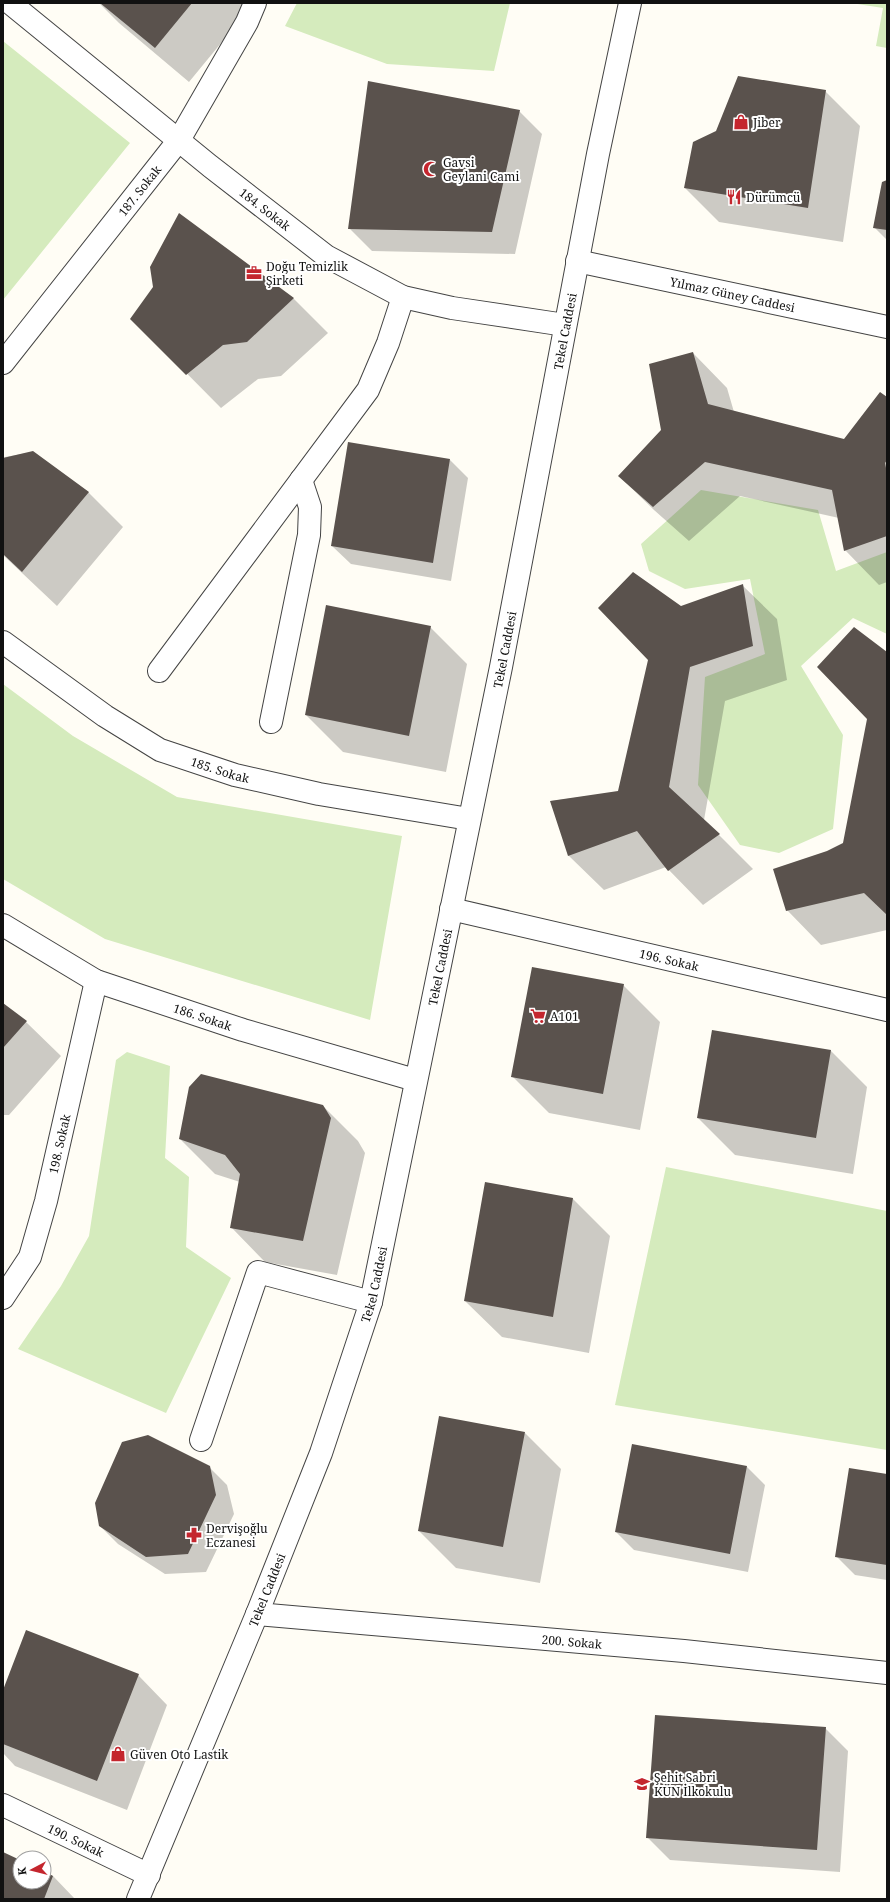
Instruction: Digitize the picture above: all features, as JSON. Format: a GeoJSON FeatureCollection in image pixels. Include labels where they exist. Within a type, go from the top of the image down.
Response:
{"type":"FeatureCollection","features":[{"type":"Feature","properties":{"kind":"street","name":"184. Sokak"},"geometry":{"type":"LineString","coordinates":[[10,3],[179,140],[326,256],[402,298],[452,308],[565,325]]}},
{"type":"Feature","properties":{"kind":"street","name":"187. Sokak"},"geometry":{"type":"LineString","coordinates":[[3,363],[179,140],[247,22],[255,3]]}},
{"type":"Feature","properties":{"kind":"street","name":"Tekel Caddesi"},"geometry":{"type":"LineString","coordinates":[[138,1899],[257,1614],[322,1453],[371,1302],[415,1080],[501,667],[577,261],[630,3]]}},
{"type":"Feature","properties":{"kind":"street","name":"Yılmaz Güney Caddesi"},"geometry":{"type":"LineString","coordinates":[[577,261],[887,326]]}},
{"type":"Feature","properties":{"kind":"street"},"geometry":{"type":"LineString","coordinates":[[159,671],[368,390],[388,343],[402,298]]}},
{"type":"Feature","properties":{"kind":"street"},"geometry":{"type":"LineString","coordinates":[[271,722],[309,535],[310,507],[301,480]]}},
{"type":"Feature","properties":{"kind":"street","name":"185. Sokak"},"geometry":{"type":"LineString","coordinates":[[3,642],[105,716],[160,750],[236,776],[319,794],[469,819]]}},
{"type":"Feature","properties":{"kind":"street","name":"196. Sokak"},"geometry":{"type":"LineString","coordinates":[[451,909],[887,1010]]}},
{"type":"Feature","properties":{"kind":"street","name":"186. Sokak"},"geometry":{"type":"LineString","coordinates":[[3,925],[96,981],[243,1030],[415,1080]]}},
{"type":"Feature","properties":{"kind":"street","name":"198. Sokak"},"geometry":{"type":"LineString","coordinates":[[3,1298],[30,1257],[46,1201],[96,981]]}},
{"type":"Feature","properties":{"kind":"street"},"geometry":{"type":"LineString","coordinates":[[201,1440],[258,1272],[371,1302]]}},
{"type":"Feature","properties":{"kind":"street","name":"200. Sokak"},"geometry":{"type":"LineString","coordinates":[[257,1614],[684,1651],[887,1673]]}},
{"type":"Feature","properties":{"kind":"street","name":"190. Sokak"},"geometry":{"type":"LineString","coordinates":[[3,1805],[149,1875]]}},
{"type":"Feature","properties":{"kind":"green space"},"geometry":{"type":"Polygon","coordinates":[[[297,3],[510,3],[494,71],[387,64],[285,26],[297,3]]]}},
{"type":"Feature","properties":{"kind":"green space"},"geometry":{"type":"Polygon","coordinates":[[[851,3],[887,3],[887,48],[876,46],[883,8],[851,3]]]}},
{"type":"Feature","properties":{"kind":"green space"},"geometry":{"type":"Polygon","coordinates":[[[3,41],[130,143],[3,300],[3,41]]]}},
{"type":"Feature","properties":{"kind":"green space"},"geometry":{"type":"Polygon","coordinates":[[[701,490],[818,510],[836,571],[887,552],[887,634],[853,618],[801,666],[843,735],[833,829],[779,853],[740,845],[698,785],[705,677],[765,654],[750,579],[685,589],[649,571],[641,544],[701,490]]]}},
{"type":"Feature","properties":{"kind":"green space"},"geometry":{"type":"Polygon","coordinates":[[[3,684],[73,736],[177,797],[402,836],[370,1020],[105,939],[3,879],[3,684]]]}},
{"type":"Feature","properties":{"kind":"green space"},"geometry":{"type":"Polygon","coordinates":[[[127,1052],[170,1066],[165,1158],[189,1177],[186,1247],[231,1278],[166,1413],[18,1349],[61,1286],[89,1236],[116,1060],[127,1052]]]}},
{"type":"Feature","properties":{"kind":"green space"},"geometry":{"type":"Polygon","coordinates":[[[666,1167],[887,1211],[887,1450],[615,1405],[666,1167]]]}},
{"type":"Feature","properties":{"kind":"building"},"geometry":{"type":"Polygon","coordinates":[[[100,3],[192,3],[155,48],[100,3]]]}},
{"type":"Feature","properties":{"kind":"building"},"geometry":{"type":"Polygon","coordinates":[[[738,76],[826,90],[808,208],[684,188],[693,142],[716,131],[738,76]]]}},
{"type":"Feature","properties":{"kind":"building","name":"Gavsi Geylani Cami"},"geometry":{"type":"Polygon","coordinates":[[[368,81],[520,110],[492,232],[348,229],[368,81]]]}},
{"type":"Feature","properties":{"kind":"building"},"geometry":{"type":"Polygon","coordinates":[[[887,180],[887,230],[873,228],[882,182],[887,180]]]}},
{"type":"Feature","properties":{"kind":"building"},"geometry":{"type":"Polygon","coordinates":[[[179,213],[294,298],[247,342],[223,345],[186,375],[130,319],[153,287],[150,267],[179,213]]]}},
{"type":"Feature","properties":{"kind":"building"},"geometry":{"type":"Polygon","coordinates":[[[693,352],[708,404],[844,439],[880,392],[887,397],[887,460],[885,463],[887,473],[887,536],[844,551],[832,490],[705,462],[653,507],[618,476],[661,430],[649,364],[693,352]]]}},
{"type":"Feature","properties":{"kind":"building"},"geometry":{"type":"Polygon","coordinates":[[[348,442],[450,459],[433,563],[331,546],[348,442]]]}},
{"type":"Feature","properties":{"kind":"building"},"geometry":{"type":"Polygon","coordinates":[[[33,451],[89,492],[22,572],[3,554],[3,458],[33,451]]]}},
{"type":"Feature","properties":{"kind":"building"},"geometry":{"type":"Polygon","coordinates":[[[633,572],[681,606],[743,584],[753,646],[690,667],[669,787],[720,834],[668,871],[637,831],[568,856],[550,801],[618,791],[648,660],[598,608],[633,572]]]}},
{"type":"Feature","properties":{"kind":"building"},"geometry":{"type":"Polygon","coordinates":[[[326,605],[431,626],[409,736],[305,715],[326,605]]]}},
{"type":"Feature","properties":{"kind":"building"},"geometry":{"type":"Polygon","coordinates":[[[854,627],[887,652],[887,915],[864,893],[786,911],[773,869],[827,851],[843,843],[867,719],[817,667],[854,627]]]}},
{"type":"Feature","properties":{"kind":"building"},"geometry":{"type":"Polygon","coordinates":[[[532,967],[624,984],[603,1094],[511,1077],[532,967]]]}},
{"type":"Feature","properties":{"kind":"building"},"geometry":{"type":"Polygon","coordinates":[[[3,1003],[27,1021],[3,1048],[3,1003]]]}},
{"type":"Feature","properties":{"kind":"building"},"geometry":{"type":"Polygon","coordinates":[[[712,1030],[831,1050],[816,1138],[697,1118],[712,1030]]]}},
{"type":"Feature","properties":{"kind":"building"},"geometry":{"type":"Polygon","coordinates":[[[201,1074],[323,1105],[331,1118],[303,1241],[230,1228],[240,1174],[225,1155],[179,1139],[189,1087],[201,1074]]]}},
{"type":"Feature","properties":{"kind":"building"},"geometry":{"type":"Polygon","coordinates":[[[485,1182],[573,1198],[553,1317],[464,1301],[485,1182]]]}},
{"type":"Feature","properties":{"kind":"building"},"geometry":{"type":"Polygon","coordinates":[[[439,1416],[525,1432],[503,1547],[418,1531],[439,1416]]]}},
{"type":"Feature","properties":{"kind":"building"},"geometry":{"type":"Polygon","coordinates":[[[148,1435],[210,1466],[216,1495],[188,1554],[146,1557],[99,1526],[95,1503],[122,1442],[148,1435]]]}},
{"type":"Feature","properties":{"kind":"building"},"geometry":{"type":"Polygon","coordinates":[[[632,1444],[747,1466],[730,1554],[615,1532],[632,1444]]]}},
{"type":"Feature","properties":{"kind":"building"},"geometry":{"type":"Polygon","coordinates":[[[849,1468],[887,1474],[887,1565],[835,1557],[849,1468]]]}},
{"type":"Feature","properties":{"kind":"building"},"geometry":{"type":"Polygon","coordinates":[[[26,1630],[139,1674],[97,1781],[3,1744],[3,1690],[26,1630]]]}},
{"type":"Feature","properties":{"kind":"building"},"geometry":{"type":"Polygon","coordinates":[[[655,1715],[826,1727],[817,1850],[646,1838],[655,1715]]]}},
{"type":"Feature","properties":{"kind":"building"},"geometry":{"type":"Polygon","coordinates":[[[3,1852],[12,1856],[12,1890],[48,1890],[44,1899],[3,1899],[3,1852]]]}},
{"type":"Feature","properties":{"kind":"place","name":"Jiber"},"geometry":{"type":"Point","coordinates":[741,122]}},
{"type":"Feature","properties":{"kind":"place","name":"Gavsi Geylani Cami"},"geometry":{"type":"Point","coordinates":[431,169]}},
{"type":"Feature","properties":{"kind":"place","name":"Dürümcü"},"geometry":{"type":"Point","coordinates":[734,197]}},
{"type":"Feature","properties":{"kind":"place","name":"Doğu Temizlik Şirketi"},"geometry":{"type":"Point","coordinates":[254,273]}},
{"type":"Feature","properties":{"kind":"place","name":"A101"},"geometry":{"type":"Point","coordinates":[538,1016]}},
{"type":"Feature","properties":{"kind":"place","name":"Dervişoğlu Eczanesi"},"geometry":{"type":"Point","coordinates":[194,1535]}},
{"type":"Feature","properties":{"kind":"place","name":"Güven Oto Lastik"},"geometry":{"type":"Point","coordinates":[118,1754]}},
{"type":"Feature","properties":{"kind":"place","name":"Şehit Sabri KÜN İlkokulu"},"geometry":{"type":"Point","coordinates":[642,1784]}}]}
